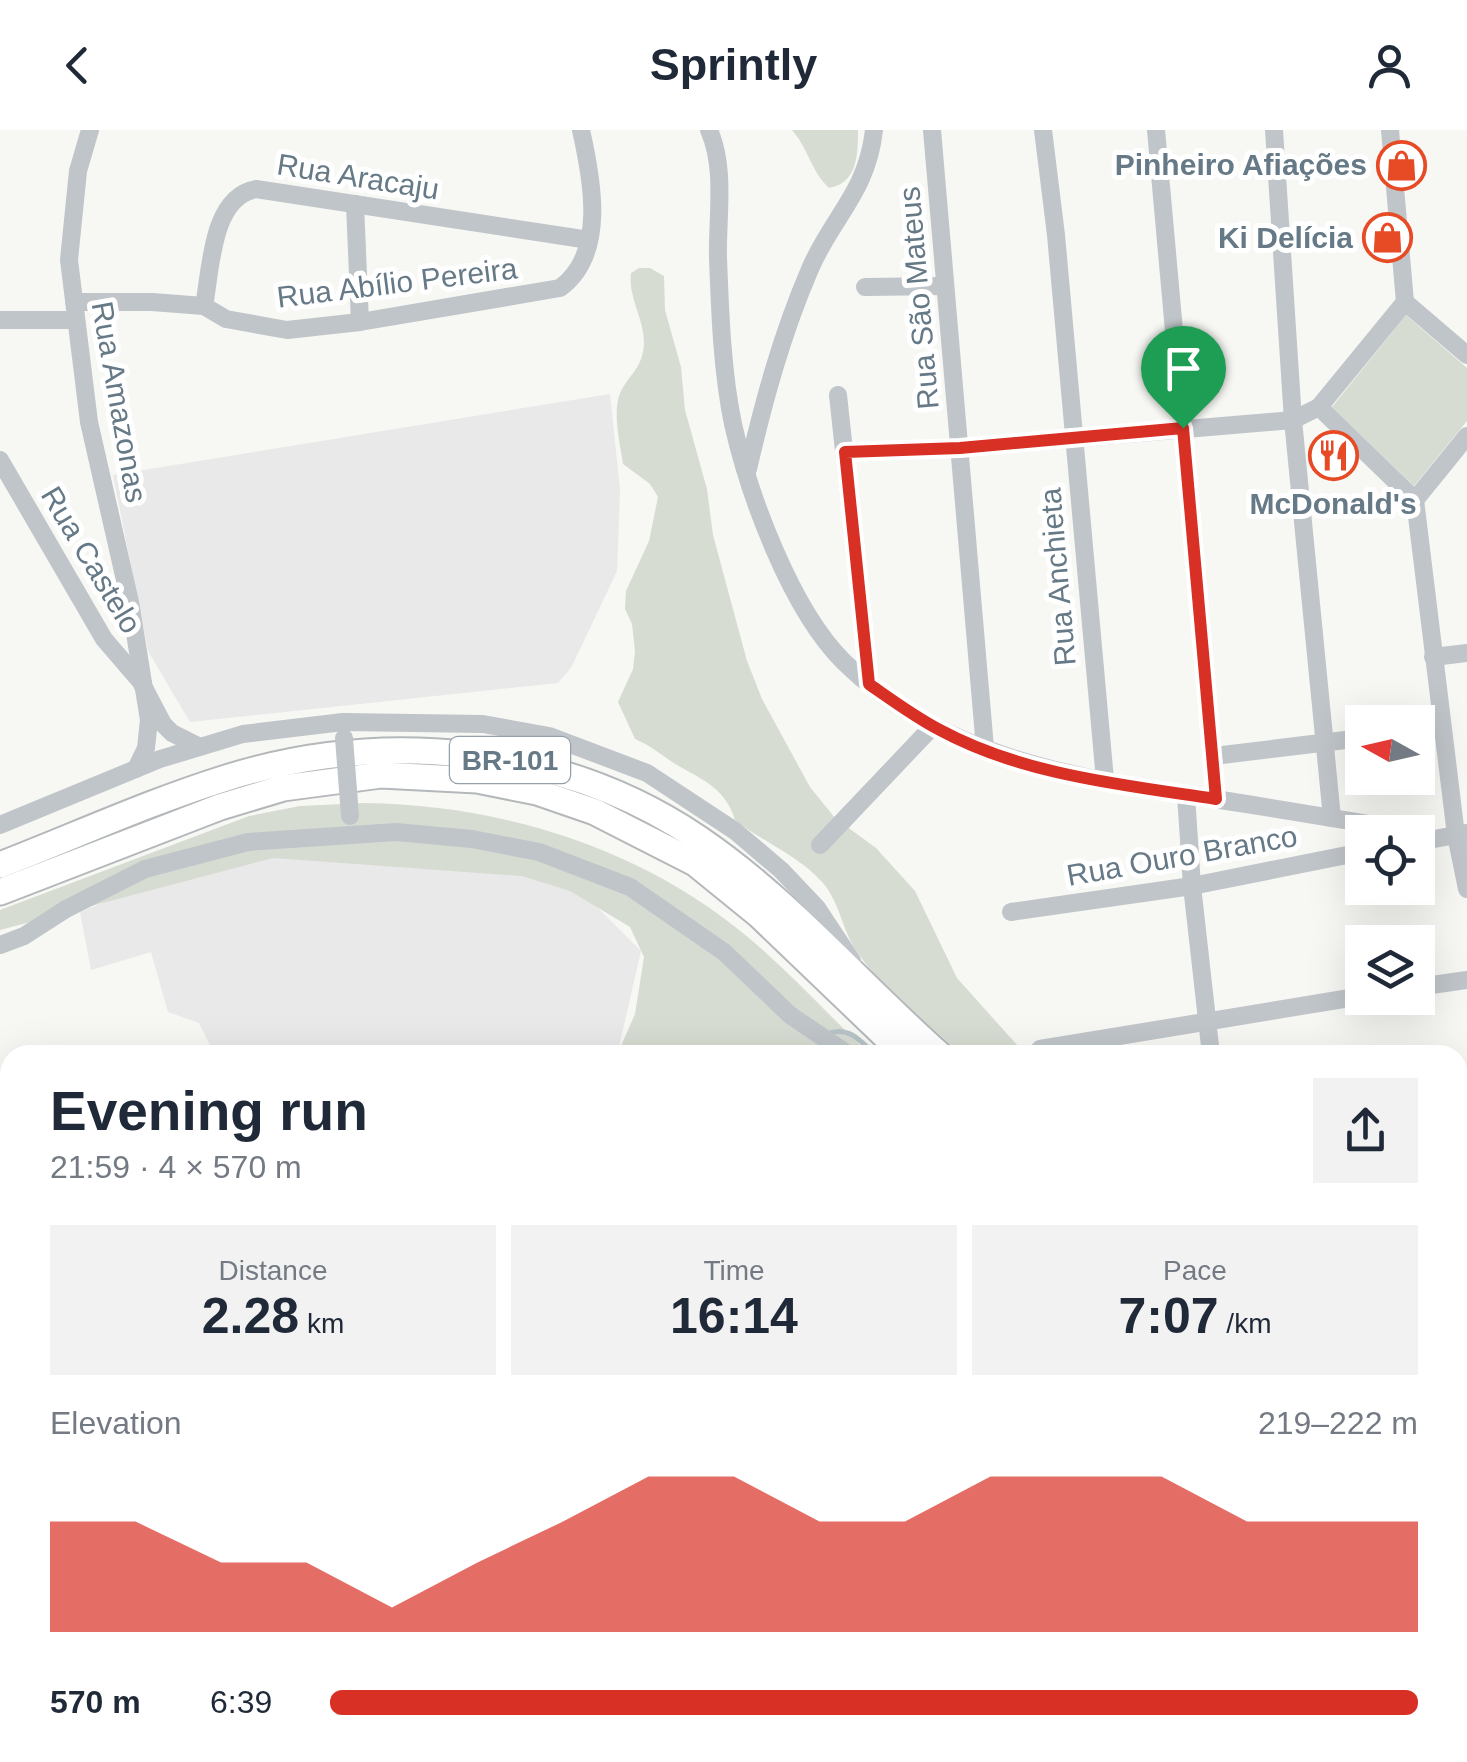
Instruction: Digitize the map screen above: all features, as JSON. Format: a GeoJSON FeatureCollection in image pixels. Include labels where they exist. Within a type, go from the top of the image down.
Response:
{"type":"FeatureCollection","features":[{"type":"Feature","properties":{"kind":"highway","name":"BR-101"},"geometry":{"type":"LineString","coordinates":[[0,865],[210,784],[293,762],[428,751],[536,765],[602,788],[698,838],[754,883],[929,1045]]}},
{"type":"Feature","properties":{"kind":"highway","name":"BR-101"},"geometry":{"type":"LineString","coordinates":[[0,892],[220,807],[283,788],[380,774],[477,780],[537,792],[595,812],[696,863],[759,915],[895,1045]]}},
{"type":"Feature","properties":{"kind":"street","name":"Rua Amazonas"},"geometry":{"type":"LineString","coordinates":[[90,130],[78,171],[69,260],[89,422],[130,602],[149,720],[149,734],[136,769]]}},
{"type":"Feature","properties":{"kind":"street","name":"Rua Abílio Pereira"},"geometry":{"type":"LineString","coordinates":[[0,320],[152,302],[204,306],[226,318],[288,330],[360,322],[560,288],[574,278],[589,240],[592,183],[581,130]]}},
{"type":"Feature","properties":{"kind":"street"},"geometry":{"type":"LineString","coordinates":[[709,130],[718,166],[718,260],[734,424],[790,583],[820,635],[844,662],[869,684],[933,726],[1019,762],[1186,795],[1345,820]]}},
{"type":"Feature","properties":{"kind":"street"},"geometry":{"type":"LineString","coordinates":[[748,470],[783,338],[812,264],[864,176],[874,130]]}},
{"type":"Feature","properties":{"kind":"street","name":"Rua Anchieta"},"geometry":{"type":"LineString","coordinates":[[1042,130],[1056,235],[1105,780]]}},
{"type":"Feature","properties":{"kind":"street"},"geometry":{"type":"LineString","coordinates":[[1156,130],[1216,799]]}},
{"type":"Feature","properties":{"kind":"street"},"geometry":{"type":"LineString","coordinates":[[1274,130],[1293,420],[1332,818]]}},
{"type":"Feature","properties":{"kind":"street"},"geometry":{"type":"LineString","coordinates":[[1390,130],[1405,302],[1467,356]]}},
{"type":"Feature","properties":{"kind":"street","name":"Rua São Mateus"},"geometry":{"type":"LineString","coordinates":[[932,136],[984,748]]}},
{"type":"Feature","properties":{"kind":"street","name":"Rua Aracaju"},"geometry":{"type":"LineString","coordinates":[[204,306],[224,213],[233,199],[256,189],[589,240]]}},
{"type":"Feature","properties":{"kind":"street"},"geometry":{"type":"LineString","coordinates":[[356,204],[360,322]]}},
{"type":"Feature","properties":{"kind":"street"},"geometry":{"type":"LineString","coordinates":[[865,288],[945,286]]}},
{"type":"Feature","properties":{"kind":"street"},"geometry":{"type":"LineString","coordinates":[[845,452],[960,448],[1293,420],[1319,408],[1405,302]]}},
{"type":"Feature","properties":{"kind":"street"},"geometry":{"type":"LineString","coordinates":[[838,395],[869,684]]}},
{"type":"Feature","properties":{"kind":"street"},"geometry":{"type":"LineString","coordinates":[[1319,408],[1415,500],[1454,835],[1467,888]]}},
{"type":"Feature","properties":{"kind":"street"},"geometry":{"type":"LineString","coordinates":[[1415,500],[1467,436]]}},
{"type":"Feature","properties":{"kind":"street","name":"Rua Castelo"},"geometry":{"type":"LineString","coordinates":[[0,460],[104,640],[142,682]]}},
{"type":"Feature","properties":{"kind":"street"},"geometry":{"type":"LineString","coordinates":[[1433,657],[1467,652]]}},
{"type":"Feature","properties":{"kind":"street","name":"Rua Amazonas"},"geometry":{"type":"LineString","coordinates":[[142,682],[163,724],[198,746]]}},
{"type":"Feature","properties":{"kind":"street"},"geometry":{"type":"LineString","coordinates":[[0,825],[136,769],[243,734],[483,724],[549,736],[647,773],[734,831],[781,870],[816,908],[876,996]]}},
{"type":"Feature","properties":{"kind":"street"},"geometry":{"type":"LineString","coordinates":[[820,845],[933,726]]}},
{"type":"Feature","properties":{"kind":"street"},"geometry":{"type":"LineString","coordinates":[[1435,729],[1441,728]]}},
{"type":"Feature","properties":{"kind":"street"},"geometry":{"type":"LineString","coordinates":[[344,730],[351,825]]}},
{"type":"Feature","properties":{"kind":"street"},"geometry":{"type":"LineString","coordinates":[[1214,756],[1345,741]]}},
{"type":"Feature","properties":{"kind":"street"},"geometry":{"type":"LineString","coordinates":[[1186,795],[1211,1045]]}},
{"type":"Feature","properties":{"kind":"street"},"geometry":{"type":"LineString","coordinates":[[0,945],[24,936],[66,908],[145,868],[248,842],[351,825],[472,839],[539,852],[630,887],[724,952],[790,1015],[834,1045]]}},
{"type":"Feature","properties":{"kind":"street","name":"Rua Ouro Branco"},"geometry":{"type":"LineString","coordinates":[[1011,912],[1192,886],[1345,855]]}},
{"type":"Feature","properties":{"kind":"street"},"geometry":{"type":"LineString","coordinates":[[1435,985],[1467,980]]}},
{"type":"Feature","properties":{"kind":"street"},"geometry":{"type":"LineString","coordinates":[[1063,1045],[1345,999]]}},
{"type":"Feature","properties":{"kind":"shaded area"},"geometry":{"type":"Polygon","coordinates":[[[792,130],[858,130],[854,167],[845,180],[829,188],[792,130]]]}},
{"type":"Feature","properties":{"kind":"shaded area"},"geometry":{"type":"Polygon","coordinates":[[[650,268],[664,276],[665,310],[681,367],[685,410],[707,489],[713,535],[747,661],[762,699],[810,787],[835,818],[876,848],[915,891],[957,978],[1017,1045],[951,1045],[868,966],[852,944],[829,891],[813,873],[735,820],[726,800],[712,786],[635,739],[618,702],[633,669],[635,651],[632,624],[625,609],[626,591],[649,541],[658,497],[650,484],[623,464],[618,432],[618,400],[637,367],[644,343],[631,273],[650,268]]]}},
{"type":"Feature","properties":{"kind":"shaded area"},"geometry":{"type":"Polygon","coordinates":[[[1406,315],[1467,368],[1467,421],[1414,486],[1332,407],[1406,315]]]}},
{"type":"Feature","properties":{"kind":"shaded area"},"geometry":{"type":"Polygon","coordinates":[[[610,394],[620,490],[617,571],[571,668],[558,683],[190,722],[148,651],[113,475],[610,394]]]}},
{"type":"Feature","properties":{"kind":"shaded area"},"geometry":{"type":"Polygon","coordinates":[[[365,803],[468,812],[519,823],[617,856],[707,906],[749,938],[861,1045],[621,1045],[635,1014],[644,957],[630,927],[570,891],[522,876],[273,858],[0,930],[0,910],[249,816],[300,806],[365,803]]]}},
{"type":"Feature","properties":{"kind":"shaded area"},"geometry":{"type":"Polygon","coordinates":[[[359,839],[567,877],[641,951],[619,1045],[210,1045],[199,1023],[168,1012],[151,952],[91,970],[80,912],[217,857],[359,839]]]}},
{"type":"Feature","properties":{"kind":"waterway"},"geometry":{"type":"LineString","coordinates":[[827,1034],[848,1033],[864,1045]]}},
{"type":"Feature","properties":{"kind":"place","name":"Pinheiro Afiações"},"geometry":{"type":"Point","coordinates":[1402,165]}},
{"type":"Feature","properties":{"kind":"place","name":"Ki Delícia"},"geometry":{"type":"Point","coordinates":[1388,238]}},
{"type":"Feature","properties":{"kind":"place","name":"McDonald's"},"geometry":{"type":"Point","coordinates":[1333,455]}},
{"type":"Feature","properties":{"kind":"route"},"geometry":{"type":"LineString","coordinates":[[1183,428],[1216,799],[1019,762],[944,732],[869,684],[845,452],[960,448],[1183,428]]}}]}
